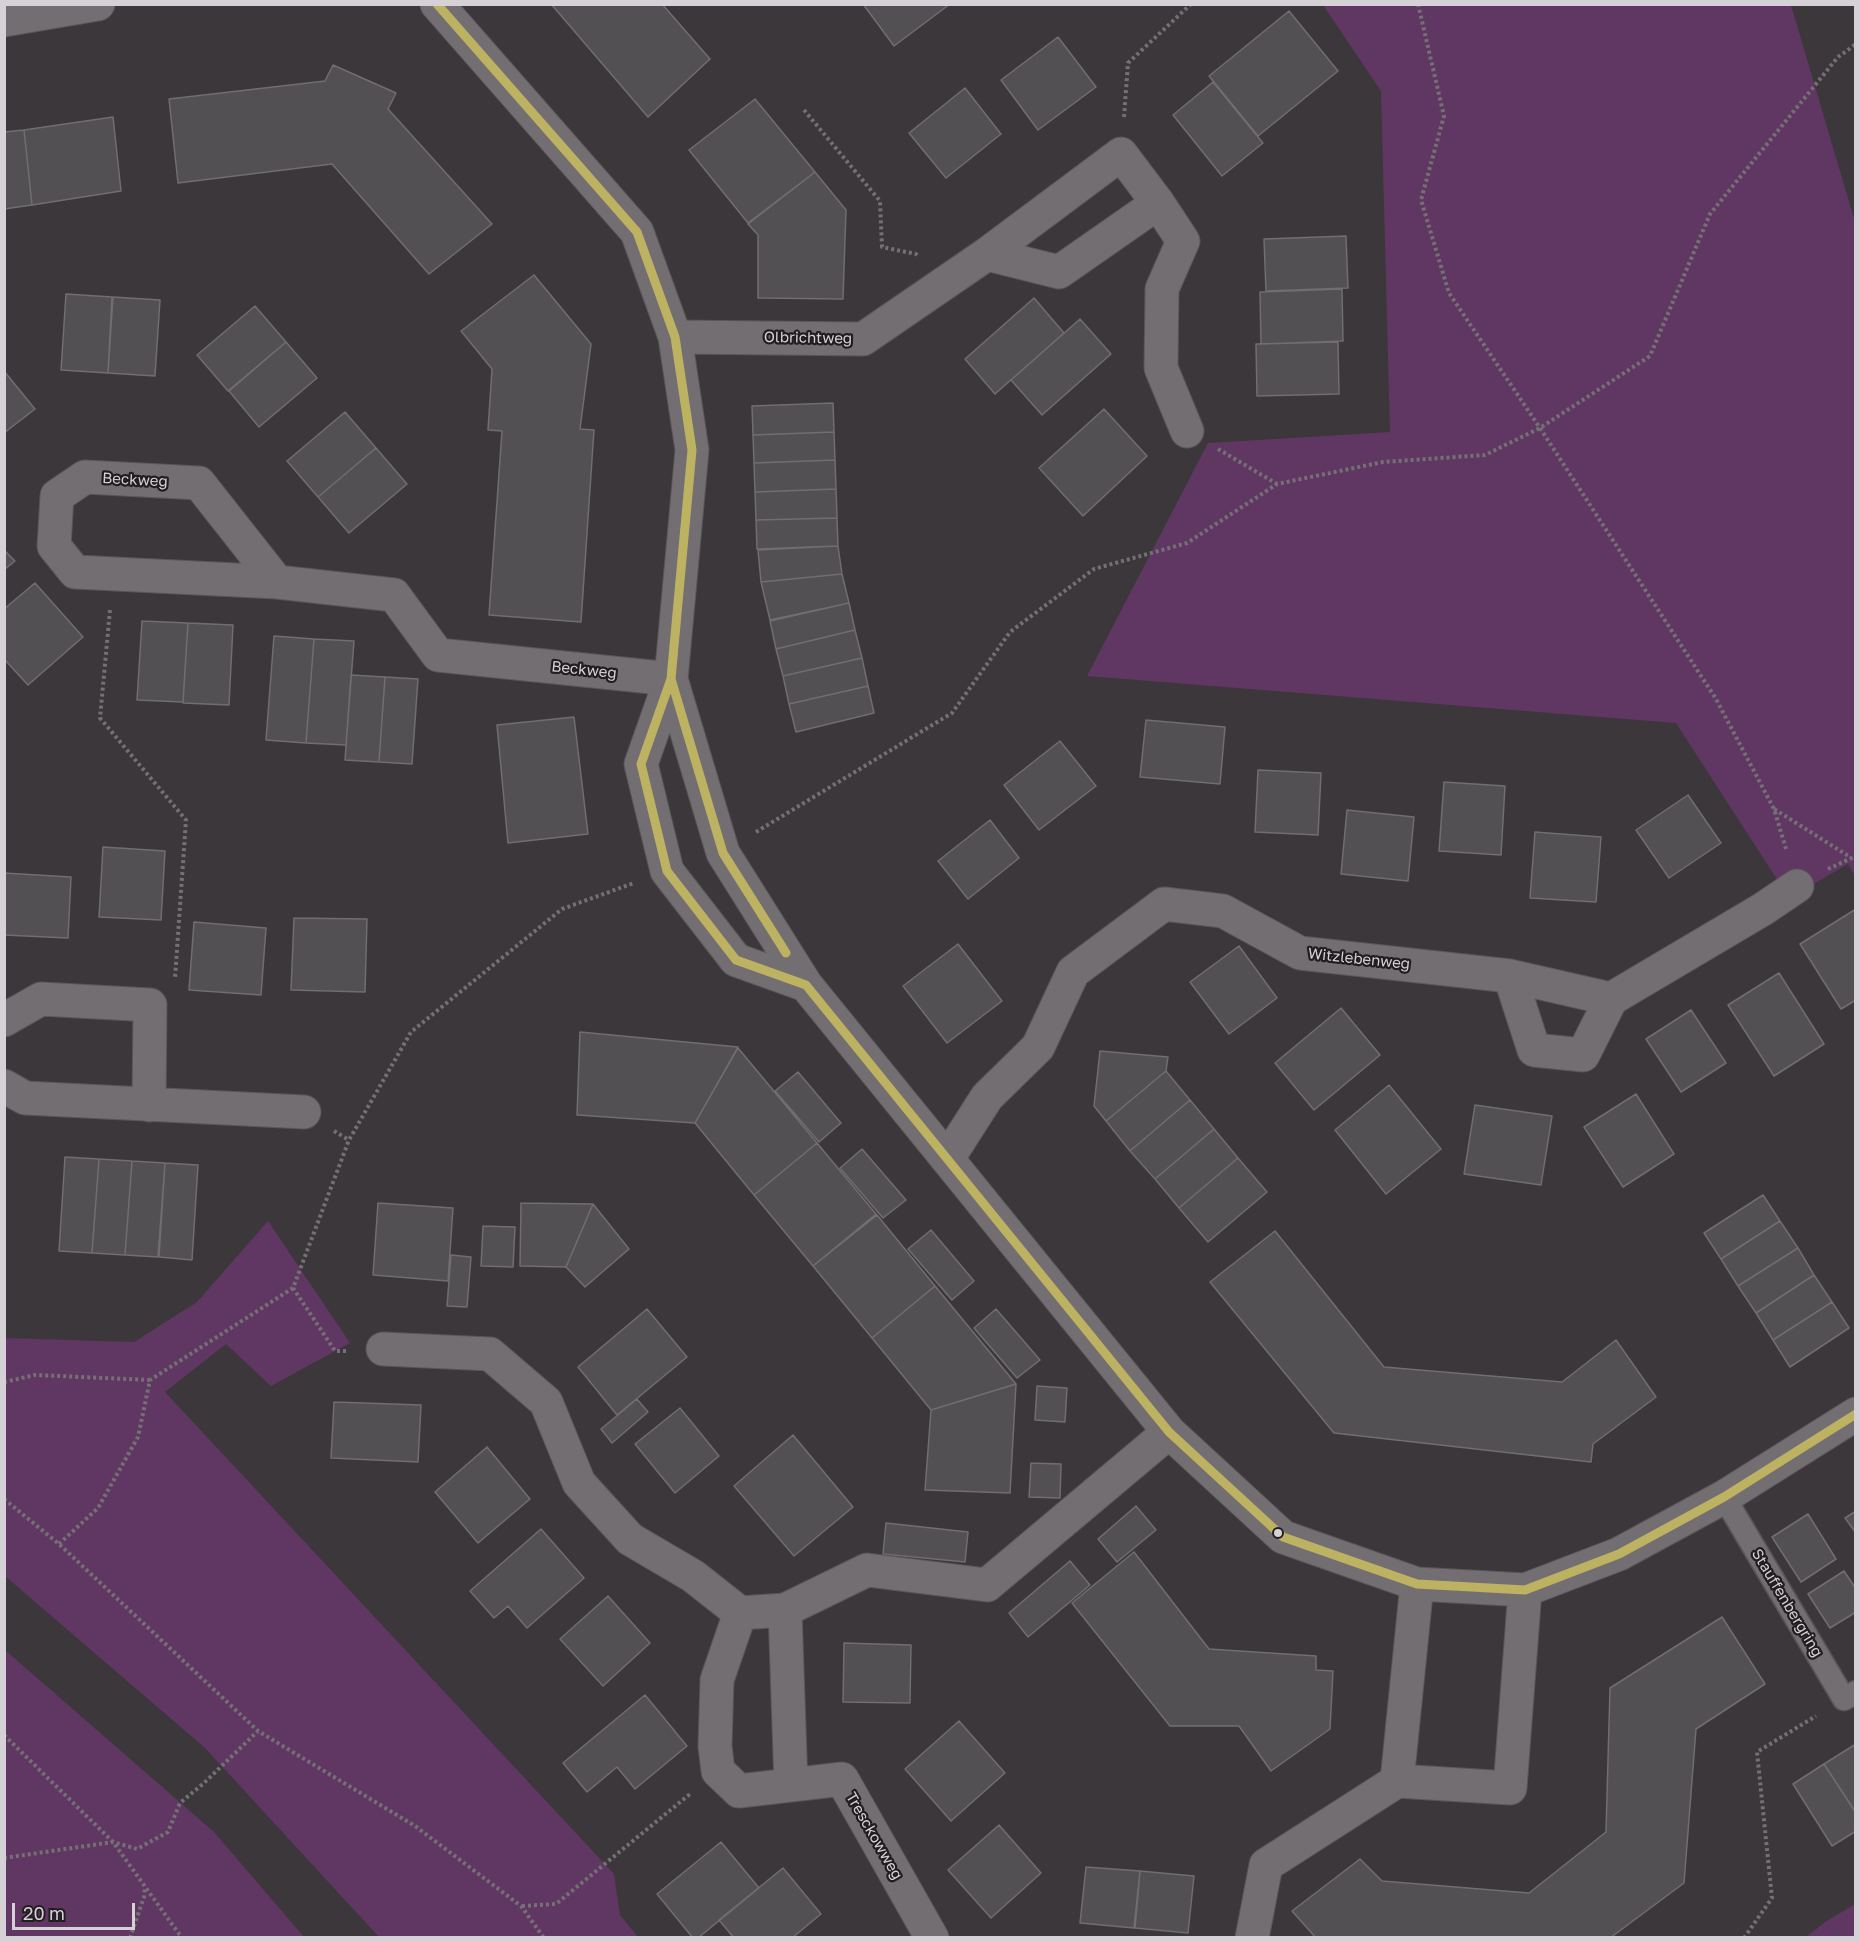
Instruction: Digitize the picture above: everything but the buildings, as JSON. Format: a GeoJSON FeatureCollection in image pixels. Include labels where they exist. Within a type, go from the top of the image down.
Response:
{"type":"FeatureCollection","features":[{"type":"Feature","properties":{"kind":"street"},"geometry":{"type":"LineString","coordinates":[[4,20],[98,4]]}},
{"type":"Feature","properties":{"kind":"street"},"geometry":{"type":"LineString","coordinates":[[437,4],[637,232],[675,337],[692,450],[671,679],[641,764],[667,871],[736,960],[806,985]]}},
{"type":"Feature","properties":{"kind":"street"},"geometry":{"type":"LineString","coordinates":[[1121,154],[1158,202],[1183,241],[1162,289],[1161,368],[1187,431]]}},
{"type":"Feature","properties":{"kind":"street","name":"Olbrichtweg"},"geometry":{"type":"LineString","coordinates":[[675,337],[863,339],[987,254],[1121,154]]}},
{"type":"Feature","properties":{"kind":"street"},"geometry":{"type":"LineString","coordinates":[[987,254],[1059,272],[1158,202]]}},
{"type":"Feature","properties":{"kind":"street","name":"Beckweg"},"geometry":{"type":"LineString","coordinates":[[277,582],[199,483],[85,477],[57,496],[54,546],[75,572],[277,582],[394,595],[438,655],[671,679]]}},
{"type":"Feature","properties":{"kind":"street"},"geometry":{"type":"LineString","coordinates":[[671,679],[723,853],[806,985],[1169,1432],[1283,1537],[1417,1584],[1525,1590],[1619,1554],[1724,1497],[1856,1414]]}},
{"type":"Feature","properties":{"kind":"street"},"geometry":{"type":"LineString","coordinates":[[1510,976],[1534,1050],[1583,1055],[1611,999],[1763,909],[1797,886]]}},
{"type":"Feature","properties":{"kind":"street","name":"Witzlebenweg"},"geometry":{"type":"LineString","coordinates":[[948,1158],[987,1097],[1038,1047],[1073,972],[1164,904],[1224,911],[1300,953],[1510,976],[1611,999]]}},
{"type":"Feature","properties":{"kind":"street"},"geometry":{"type":"LineString","coordinates":[[4,1020],[41,999],[150,1005],[149,1105]]}},
{"type":"Feature","properties":{"kind":"street"},"geometry":{"type":"LineString","coordinates":[[4,1086],[25,1098],[304,1112]]}},
{"type":"Feature","properties":{"kind":"street"},"geometry":{"type":"LineString","coordinates":[[383,1349],[490,1354],[546,1402],[579,1483],[630,1539],[693,1576],[740,1613],[785,1610],[867,1569],[987,1585],[1169,1432]]}},
{"type":"Feature","properties":{"kind":"street"},"geometry":{"type":"LineString","coordinates":[[1397,1781],[1417,1584]]}},
{"type":"Feature","properties":{"kind":"street"},"geometry":{"type":"LineString","coordinates":[[1252,1938],[1266,1865],[1397,1781],[1510,1788],[1525,1590]]}},
{"type":"Feature","properties":{"kind":"street"},"geometry":{"type":"LineString","coordinates":[[785,1610],[790,1785]]}},
{"type":"Feature","properties":{"kind":"street"},"geometry":{"type":"LineString","coordinates":[[718,1771],[715,1746],[717,1680],[740,1613]]}},
{"type":"Feature","properties":{"kind":"street","name":"Tresckowweg"},"geometry":{"type":"LineString","coordinates":[[718,1771],[739,1791],[842,1779],[932,1938]]}},
{"type":"Feature","properties":{"kind":"lane","name":"Stauffenbergring"},"geometry":{"type":"LineString","coordinates":[[1724,1497],[1850,1695]]}},
{"type":"Feature","properties":{"kind":"path"},"geometry":{"type":"LineString","coordinates":[[1121,154],[1128,63],[1191,4]]}},
{"type":"Feature","properties":{"kind":"path"},"geometry":{"type":"LineString","coordinates":[[1418,4],[1444,116],[1421,200],[1449,293],[1540,428],[1716,699],[1774,809]]}},
{"type":"Feature","properties":{"kind":"path"},"geometry":{"type":"LineString","coordinates":[[723,853],[952,713],[1011,632],[1094,569],[1187,543],[1277,484],[1383,462],[1485,455],[1540,428],[1650,356],[1710,214],[1838,57],[1856,44]]}},
{"type":"Feature","properties":{"kind":"path"},"geometry":{"type":"LineString","coordinates":[[804,110],[879,201],[882,248],[916,254],[940,286]]}},
{"type":"Feature","properties":{"kind":"path"},"geometry":{"type":"LineString","coordinates":[[1187,431],[1277,484]]}},
{"type":"Feature","properties":{"kind":"path"},"geometry":{"type":"LineString","coordinates":[[113,573],[100,718],[186,820],[174,989]]}},
{"type":"Feature","properties":{"kind":"path"},"geometry":{"type":"LineString","coordinates":[[4,1382],[35,1375],[150,1380],[293,1288],[349,1140],[411,1032],[562,909],[667,871]]}},
{"type":"Feature","properties":{"kind":"path"},"geometry":{"type":"LineString","coordinates":[[293,1288],[335,1351],[383,1349]]}},
{"type":"Feature","properties":{"kind":"path"},"geometry":{"type":"LineString","coordinates":[[59,1544],[98,1508],[138,1437],[150,1380]]}},
{"type":"Feature","properties":{"kind":"path"},"geometry":{"type":"LineString","coordinates":[[4,1499],[59,1544],[258,1731],[415,1826],[521,1906],[544,1938]]}},
{"type":"Feature","properties":{"kind":"path"},"geometry":{"type":"LineString","coordinates":[[1744,1938],[1772,1898],[1757,1752],[1850,1695]]}},
{"type":"Feature","properties":{"kind":"path"},"geometry":{"type":"LineString","coordinates":[[4,1858],[113,1842],[137,1849],[168,1832],[180,1803],[258,1731]]}},
{"type":"Feature","properties":{"kind":"path"},"geometry":{"type":"LineString","coordinates":[[4,1735],[113,1842],[182,1938]]}},
{"type":"Feature","properties":{"kind":"path"},"geometry":{"type":"LineString","coordinates":[[521,1906],[556,1905],[718,1771]]}},
{"type":"Feature","properties":{"kind":"path"},"geometry":{"type":"LineString","coordinates":[[130,1938],[144,1897],[145,1887]]}},
{"type":"Feature","properties":{"kind":"shaded area"},"geometry":{"type":"Polygon","coordinates":[[[1323,5],[1791,5],[1855,222],[1855,876],[1848,864],[1789,898],[1676,723],[1087,676],[1208,443],[1390,432],[1381,91],[1323,5]]]}},
{"type":"Feature","properties":{"kind":"shaded area"},"geometry":{"type":"Polygon","coordinates":[[[268,1221],[350,1343],[271,1386],[226,1344],[165,1392],[614,1874],[620,1915],[638,1937],[379,1937],[205,1748],[5,1576],[5,1338],[134,1342],[197,1302],[268,1221]]]}},
{"type":"Feature","properties":{"kind":"shaded area"},"geometry":{"type":"Polygon","coordinates":[[[5,1650],[214,1832],[304,1937],[5,1937],[5,1650]]]}},
{"type":"Feature","properties":{"kind":"shaded area"},"geometry":{"type":"Polygon","coordinates":[[[1855,1904],[1855,1937],[1806,1937],[1825,1922],[1855,1904]]]}},
{"type":"Feature","properties":{"kind":"transit line"},"geometry":{"type":"LineString","coordinates":[[437,4],[637,232],[675,337],[692,450],[671,679],[641,764],[667,871],[736,960],[806,985],[1169,1432],[1283,1537],[1417,1584],[1525,1590],[1619,1554],[1724,1497],[1856,1414]]}},
{"type":"Feature","properties":{"kind":"transit line"},"geometry":{"type":"LineString","coordinates":[[672,667],[671,679],[723,853],[786,953]]}}]}
